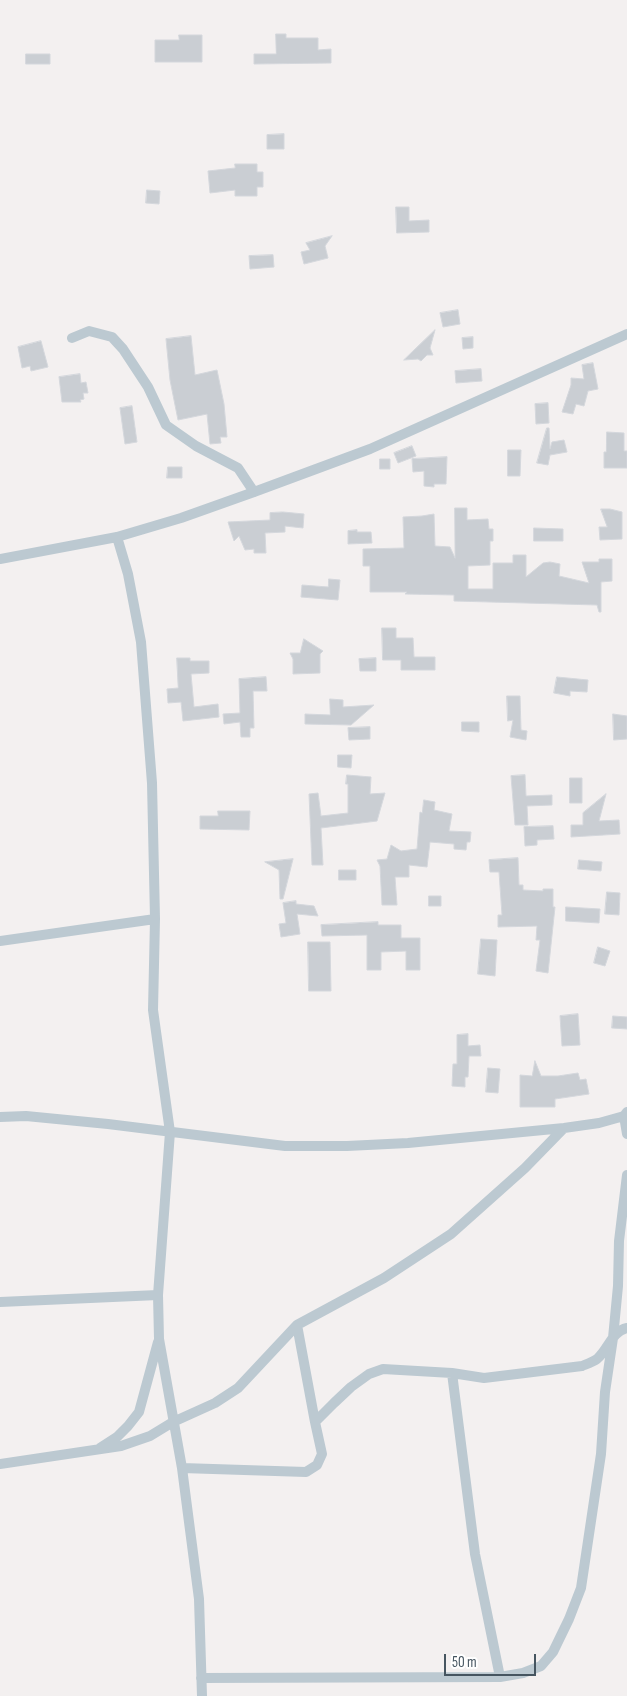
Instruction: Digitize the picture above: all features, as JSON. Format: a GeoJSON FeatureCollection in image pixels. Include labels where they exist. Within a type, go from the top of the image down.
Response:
{"type":"FeatureCollection","features":[{"type":"Feature","properties":{"kind":"street"},"geometry":{"type":"LineString","coordinates":[[72,338],[89,331],[112,337],[123,349],[148,387],[166,425],[196,446],[238,468],[254,492]]}},
{"type":"Feature","properties":{"kind":"street"},"geometry":{"type":"LineString","coordinates":[[0,559],[117,537],[181,518],[254,492],[370,449],[627,334]]}},
{"type":"Feature","properties":{"kind":"street"},"geometry":{"type":"LineString","coordinates":[[117,537],[128,574],[141,642],[152,783],[155,919],[153,1010],[170,1132],[158,1295],[159,1340],[182,1468],[198,1600],[202,1696]]}},
{"type":"Feature","properties":{"kind":"street"},"geometry":{"type":"LineString","coordinates":[[0,941],[155,919]]}},
{"type":"Feature","properties":{"kind":"street"},"geometry":{"type":"LineString","coordinates":[[0,1116],[26,1116],[285,1146],[408,1143],[564,1128],[599,1123],[626,1114],[627,1134]]}},
{"type":"Feature","properties":{"kind":"street"},"geometry":{"type":"LineString","coordinates":[[0,1464],[121,1446],[150,1436],[173,1422],[215,1403],[238,1388],[297,1326],[384,1278],[450,1234],[526,1168],[564,1128]]}},
{"type":"Feature","properties":{"kind":"street"},"geometry":{"type":"LineString","coordinates":[[201,1678],[500,1677],[523,1673],[541,1666],[553,1652],[581,1588],[601,1454],[605,1392],[613,1338],[627,1175]]}},
{"type":"Feature","properties":{"kind":"street"},"geometry":{"type":"LineString","coordinates":[[0,1302],[158,1295]]}},
{"type":"Feature","properties":{"kind":"street"},"geometry":{"type":"LineString","coordinates":[[182,1468],[306,1472],[317,1466],[322,1454],[297,1326]]}},
{"type":"Feature","properties":{"kind":"street"},"geometry":{"type":"LineString","coordinates":[[315,1422],[334,1403],[369,1374],[383,1369],[452,1373],[484,1378],[582,1366],[597,1360],[613,1338],[623,1329],[627,1328]]}},
{"type":"Feature","properties":{"kind":"street"},"geometry":{"type":"LineString","coordinates":[[96,1451],[117,1437],[139,1412],[159,1340]]}},
{"type":"Feature","properties":{"kind":"street"},"geometry":{"type":"LineString","coordinates":[[452,1373],[475,1554],[500,1677]]}},
{"type":"Feature","properties":{"kind":"building"},"geometry":{"type":"Polygon","coordinates":[[[276,34],[286,34],[286,38],[318,38],[318,50],[331,49],[331,63],[254,64],[254,54],[276,54],[276,34]]]}},
{"type":"Feature","properties":{"kind":"building"},"geometry":{"type":"Polygon","coordinates":[[[179,35],[202,35],[202,62],[155,62],[155,40],[179,40],[179,35]]]}},
{"type":"Feature","properties":{"kind":"building"},"geometry":{"type":"Polygon","coordinates":[[[26,54],[50,54],[50,64],[26,64],[26,54]]]}},
{"type":"Feature","properties":{"kind":"building"},"geometry":{"type":"Polygon","coordinates":[[[284,134],[284,149],[267,149],[267,135],[284,134]]]}},
{"type":"Feature","properties":{"kind":"building"},"geometry":{"type":"Polygon","coordinates":[[[235,164],[257,164],[257,172],[263,172],[263,187],[257,187],[257,196],[235,196],[235,190],[210,193],[208,171],[235,168],[235,164]]]}},
{"type":"Feature","properties":{"kind":"building"},"geometry":{"type":"Polygon","coordinates":[[[147,190],[160,191],[159,204],[146,203],[147,190]]]}},
{"type":"Feature","properties":{"kind":"building"},"geometry":{"type":"Polygon","coordinates":[[[396,207],[409,207],[409,221],[429,220],[429,232],[397,233],[396,207]]]}},
{"type":"Feature","properties":{"kind":"building"},"geometry":{"type":"Polygon","coordinates":[[[332,236],[325,246],[328,258],[304,264],[301,252],[310,250],[306,243],[332,236]]]}},
{"type":"Feature","properties":{"kind":"building"},"geometry":{"type":"Polygon","coordinates":[[[273,255],[274,267],[250,269],[249,256],[273,255]]]}},
{"type":"Feature","properties":{"kind":"building"},"geometry":{"type":"Polygon","coordinates":[[[458,310],[460,324],[443,327],[440,313],[458,310]]]}},
{"type":"Feature","properties":{"kind":"building"},"geometry":{"type":"Polygon","coordinates":[[[435,330],[430,348],[433,355],[427,355],[421,361],[418,359],[404,360],[435,330]]]}},
{"type":"Feature","properties":{"kind":"building"},"geometry":{"type":"Polygon","coordinates":[[[191,336],[195,375],[217,370],[224,404],[227,437],[220,437],[221,443],[210,444],[207,414],[178,420],[170,380],[166,339],[191,336]]]}},
{"type":"Feature","properties":{"kind":"building"},"geometry":{"type":"Polygon","coordinates":[[[473,337],[473,348],[463,349],[462,338],[473,337]]]}},
{"type":"Feature","properties":{"kind":"building"},"geometry":{"type":"Polygon","coordinates":[[[41,341],[48,367],[31,371],[30,366],[22,368],[18,347],[41,341]]]}},
{"type":"Feature","properties":{"kind":"building"},"geometry":{"type":"Polygon","coordinates":[[[593,363],[598,389],[588,391],[584,406],[576,404],[573,414],[562,412],[571,385],[571,378],[584,379],[582,365],[593,363]]]}},
{"type":"Feature","properties":{"kind":"building"},"geometry":{"type":"Polygon","coordinates":[[[481,369],[482,381],[456,383],[455,371],[481,369]]]}},
{"type":"Feature","properties":{"kind":"building"},"geometry":{"type":"Polygon","coordinates":[[[80,374],[81,383],[86,382],[88,393],[83,393],[84,399],[80,400],[81,402],[62,402],[59,377],[80,374]]]}},
{"type":"Feature","properties":{"kind":"building"},"geometry":{"type":"Polygon","coordinates":[[[548,403],[549,423],[536,424],[535,404],[548,403]]]}},
{"type":"Feature","properties":{"kind":"building"},"geometry":{"type":"Polygon","coordinates":[[[132,406],[137,442],[125,444],[120,408],[132,406]]]}},
{"type":"Feature","properties":{"kind":"building"},"geometry":{"type":"Polygon","coordinates":[[[547,428],[549,428],[550,449],[552,442],[564,440],[567,452],[550,455],[548,465],[537,463],[547,428]]]}},
{"type":"Feature","properties":{"kind":"building"},"geometry":{"type":"Polygon","coordinates":[[[607,432],[624,433],[624,451],[627,451],[627,468],[604,468],[607,432]]]}},
{"type":"Feature","properties":{"kind":"building"},"geometry":{"type":"Polygon","coordinates":[[[412,446],[416,456],[398,463],[394,453],[412,446]]]}},
{"type":"Feature","properties":{"kind":"building"},"geometry":{"type":"Polygon","coordinates":[[[508,450],[521,450],[520,476],[508,476],[508,450]]]}},
{"type":"Feature","properties":{"kind":"building"},"geometry":{"type":"Polygon","coordinates":[[[447,457],[446,484],[434,484],[434,487],[424,486],[424,471],[413,472],[412,459],[447,457]]]}},
{"type":"Feature","properties":{"kind":"building"},"geometry":{"type":"Polygon","coordinates":[[[380,459],[390,459],[390,469],[380,469],[380,459]]]}},
{"type":"Feature","properties":{"kind":"building"},"geometry":{"type":"Polygon","coordinates":[[[168,467],[182,467],[182,478],[167,478],[168,467]]]}},
{"type":"Feature","properties":{"kind":"building"},"geometry":{"type":"Polygon","coordinates":[[[455,508],[467,508],[467,520],[488,519],[489,529],[493,529],[493,541],[490,541],[490,565],[468,566],[468,589],[493,589],[493,563],[513,563],[513,555],[526,555],[526,577],[543,563],[550,562],[560,564],[559,576],[589,583],[582,562],[599,562],[599,559],[612,559],[612,581],[601,582],[601,612],[599,612],[597,605],[454,601],[454,595],[370,592],[370,566],[363,566],[363,549],[404,548],[403,517],[434,514],[435,546],[450,547],[455,558],[455,508]]]}},
{"type":"Feature","properties":{"kind":"building"},"geometry":{"type":"Polygon","coordinates":[[[601,509],[622,512],[622,539],[600,540],[599,527],[607,527],[601,509]]]}},
{"type":"Feature","properties":{"kind":"building"},"geometry":{"type":"Polygon","coordinates":[[[270,513],[304,514],[303,528],[285,526],[285,532],[265,533],[266,553],[254,553],[254,549],[245,550],[239,536],[234,541],[228,522],[270,520],[270,513]]]}},
{"type":"Feature","properties":{"kind":"building"},"geometry":{"type":"Polygon","coordinates":[[[534,528],[563,529],[563,541],[534,541],[534,528]]]}},
{"type":"Feature","properties":{"kind":"building"},"geometry":{"type":"Polygon","coordinates":[[[357,530],[357,532],[371,532],[372,543],[348,544],[348,531],[357,530]]]}},
{"type":"Feature","properties":{"kind":"building"},"geometry":{"type":"Polygon","coordinates":[[[329,579],[340,580],[338,600],[301,597],[302,585],[328,587],[329,579]]]}},
{"type":"Feature","properties":{"kind":"building"},"geometry":{"type":"Polygon","coordinates":[[[382,628],[396,628],[396,638],[413,638],[414,657],[435,657],[435,670],[401,670],[401,660],[383,660],[382,628]]]}},
{"type":"Feature","properties":{"kind":"building"},"geometry":{"type":"Polygon","coordinates":[[[304,639],[323,651],[320,654],[320,673],[293,674],[293,659],[290,653],[300,653],[304,639]]]}},
{"type":"Feature","properties":{"kind":"building"},"geometry":{"type":"Polygon","coordinates":[[[177,658],[190,658],[190,661],[209,661],[209,673],[191,674],[194,707],[218,704],[219,717],[183,721],[181,702],[168,703],[167,689],[178,688],[177,658]]]}},
{"type":"Feature","properties":{"kind":"building"},"geometry":{"type":"Polygon","coordinates":[[[376,658],[376,671],[360,671],[359,659],[376,658]]]}},
{"type":"Feature","properties":{"kind":"building"},"geometry":{"type":"Polygon","coordinates":[[[266,677],[267,691],[253,691],[254,728],[250,728],[250,737],[241,737],[240,722],[224,724],[223,714],[240,713],[239,679],[266,677]]]}},
{"type":"Feature","properties":{"kind":"building"},"geometry":{"type":"Polygon","coordinates":[[[557,677],[588,680],[587,692],[570,691],[570,696],[554,693],[557,677]]]}},
{"type":"Feature","properties":{"kind":"building"},"geometry":{"type":"Polygon","coordinates":[[[507,696],[520,696],[521,730],[527,731],[526,740],[510,737],[513,720],[508,721],[507,696]]]}},
{"type":"Feature","properties":{"kind":"building"},"geometry":{"type":"Polygon","coordinates":[[[330,699],[343,700],[343,707],[374,705],[351,725],[305,724],[305,714],[330,715],[330,699]]]}},
{"type":"Feature","properties":{"kind":"building"},"geometry":{"type":"Polygon","coordinates":[[[613,714],[627,716],[627,739],[614,740],[613,714]]]}},
{"type":"Feature","properties":{"kind":"building"},"geometry":{"type":"Polygon","coordinates":[[[462,722],[479,722],[479,732],[462,731],[462,722]]]}},
{"type":"Feature","properties":{"kind":"building"},"geometry":{"type":"Polygon","coordinates":[[[370,727],[370,739],[349,740],[348,728],[370,727]]]}},
{"type":"Feature","properties":{"kind":"building"},"geometry":{"type":"Polygon","coordinates":[[[338,755],[352,755],[351,768],[338,767],[338,755]]]}},
{"type":"Feature","properties":{"kind":"building"},"geometry":{"type":"Polygon","coordinates":[[[347,775],[371,777],[370,794],[385,793],[377,821],[321,828],[323,865],[312,865],[309,794],[318,793],[321,816],[348,813],[347,775]]]}},
{"type":"Feature","properties":{"kind":"building"},"geometry":{"type":"Polygon","coordinates":[[[525,775],[526,796],[552,795],[552,805],[527,806],[528,825],[515,825],[511,776],[525,775]]]}},
{"type":"Feature","properties":{"kind":"building"},"geometry":{"type":"Polygon","coordinates":[[[570,778],[582,778],[582,803],[570,803],[570,778]]]}},
{"type":"Feature","properties":{"kind":"building"},"geometry":{"type":"Polygon","coordinates":[[[606,794],[599,821],[619,820],[620,834],[571,837],[571,825],[583,825],[583,813],[606,794]]]}},
{"type":"Feature","properties":{"kind":"building"},"geometry":{"type":"Polygon","coordinates":[[[424,800],[435,802],[434,810],[452,814],[449,831],[471,832],[470,842],[467,842],[466,850],[454,849],[454,844],[430,842],[427,867],[409,865],[409,877],[395,877],[397,905],[382,905],[380,866],[377,860],[387,859],[391,845],[401,851],[417,849],[420,812],[422,813],[424,800]]]}},
{"type":"Feature","properties":{"kind":"building"},"geometry":{"type":"Polygon","coordinates":[[[218,811],[250,811],[249,830],[200,829],[200,816],[218,816],[218,811]]]}},
{"type":"Feature","properties":{"kind":"building"},"geometry":{"type":"Polygon","coordinates":[[[553,826],[554,839],[537,840],[537,845],[525,846],[524,827],[553,826]]]}},
{"type":"Feature","properties":{"kind":"building"},"geometry":{"type":"Polygon","coordinates":[[[518,858],[519,885],[523,885],[523,890],[543,891],[543,889],[553,889],[553,907],[555,907],[548,973],[536,971],[540,940],[536,940],[537,926],[498,927],[498,915],[502,915],[499,872],[490,872],[489,860],[518,858]]]}},
{"type":"Feature","properties":{"kind":"building"},"geometry":{"type":"Polygon","coordinates":[[[293,859],[283,899],[280,899],[279,870],[265,862],[293,859]]]}},
{"type":"Feature","properties":{"kind":"building"},"geometry":{"type":"Polygon","coordinates":[[[579,860],[602,862],[601,871],[578,869],[579,860]]]}},
{"type":"Feature","properties":{"kind":"building"},"geometry":{"type":"Polygon","coordinates":[[[339,870],[356,870],[356,880],[339,880],[339,870]]]}},
{"type":"Feature","properties":{"kind":"building"},"geometry":{"type":"Polygon","coordinates":[[[607,892],[620,893],[619,915],[605,914],[607,892]]]}},
{"type":"Feature","properties":{"kind":"building"},"geometry":{"type":"Polygon","coordinates":[[[429,896],[441,896],[441,906],[429,906],[429,896]]]}},
{"type":"Feature","properties":{"kind":"building"},"geometry":{"type":"Polygon","coordinates":[[[296,901],[296,904],[314,906],[318,916],[297,914],[300,934],[281,937],[279,924],[286,923],[283,903],[296,901]]]}},
{"type":"Feature","properties":{"kind":"building"},"geometry":{"type":"Polygon","coordinates":[[[566,907],[600,909],[599,923],[566,921],[566,907]]]}},
{"type":"Feature","properties":{"kind":"building"},"geometry":{"type":"Polygon","coordinates":[[[378,922],[378,925],[401,925],[401,938],[420,938],[420,970],[406,970],[406,951],[381,952],[381,970],[367,970],[367,935],[322,936],[321,925],[378,922]]]}},
{"type":"Feature","properties":{"kind":"building"},"geometry":{"type":"Polygon","coordinates":[[[481,939],[497,940],[495,976],[478,974],[481,939]]]}},
{"type":"Feature","properties":{"kind":"building"},"geometry":{"type":"Polygon","coordinates":[[[308,942],[330,942],[331,991],[309,991],[308,942]]]}},
{"type":"Feature","properties":{"kind":"building"},"geometry":{"type":"Polygon","coordinates":[[[598,947],[610,951],[605,966],[594,963],[598,947]]]}},
{"type":"Feature","properties":{"kind":"building"},"geometry":{"type":"Polygon","coordinates":[[[578,1014],[580,1045],[562,1046],[560,1016],[578,1014]]]}},
{"type":"Feature","properties":{"kind":"building"},"geometry":{"type":"Polygon","coordinates":[[[613,1016],[627,1017],[627,1029],[612,1028],[613,1016]]]}},
{"type":"Feature","properties":{"kind":"building"},"geometry":{"type":"Polygon","coordinates":[[[468,1034],[468,1046],[480,1045],[481,1056],[469,1056],[468,1077],[465,1077],[465,1087],[452,1086],[453,1064],[457,1064],[457,1035],[468,1034]]]}},
{"type":"Feature","properties":{"kind":"building"},"geometry":{"type":"Polygon","coordinates":[[[535,1061],[541,1076],[578,1073],[580,1080],[586,1079],[589,1094],[555,1099],[555,1107],[520,1107],[520,1075],[532,1076],[535,1061]]]}},
{"type":"Feature","properties":{"kind":"building"},"geometry":{"type":"Polygon","coordinates":[[[488,1068],[500,1069],[498,1093],[486,1092],[488,1068]]]}}]}
